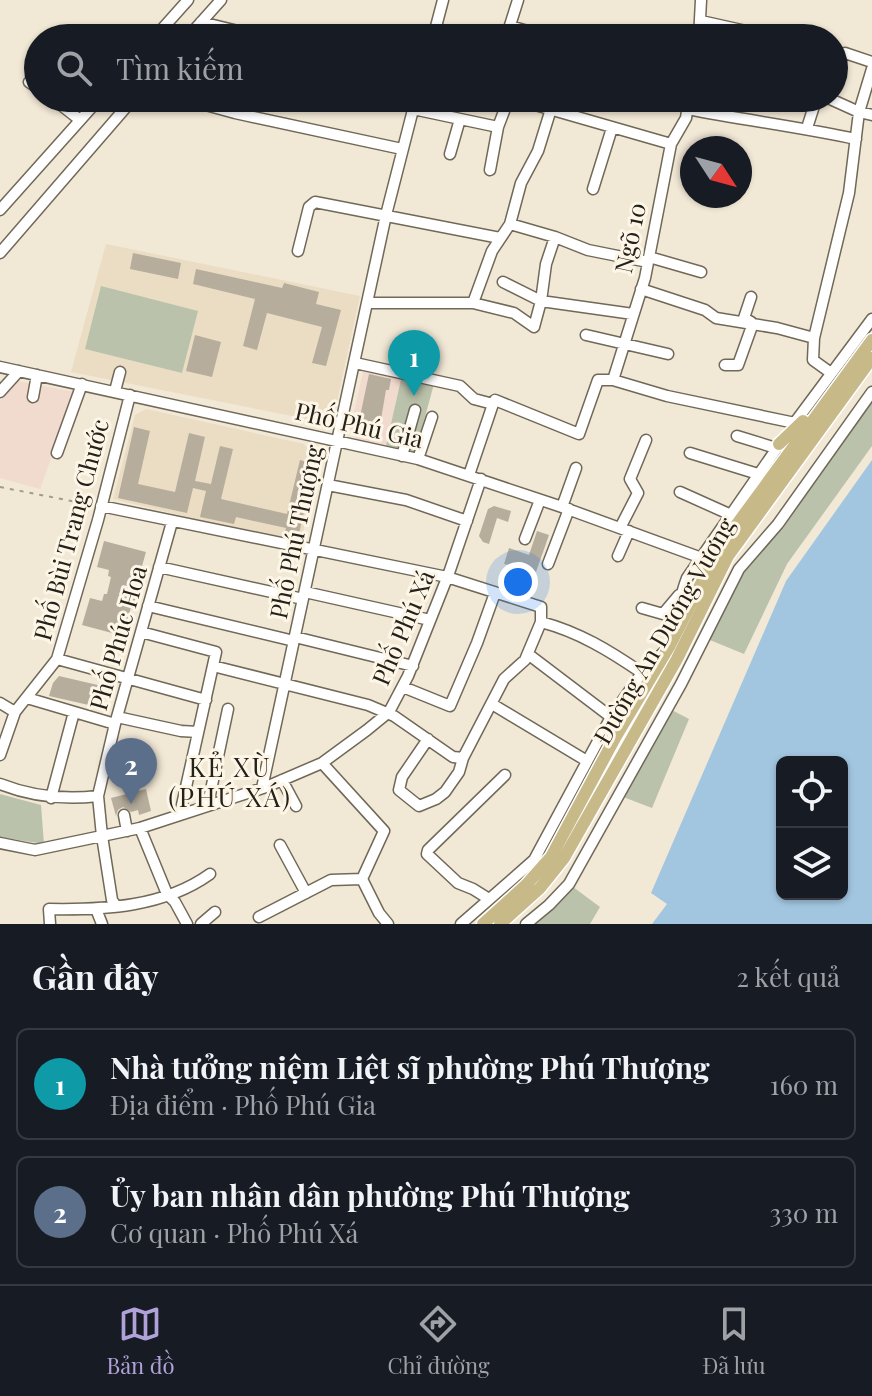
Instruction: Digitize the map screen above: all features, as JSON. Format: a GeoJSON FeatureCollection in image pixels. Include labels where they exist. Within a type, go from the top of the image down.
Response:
{"type":"FeatureCollection","features":[{"type":"Feature","properties":{"kind":"main road","name":"Đường An Dương Vương"},"geometry":{"type":"LineString","coordinates":[[483,924],[533,879],[551,857],[615,738],[669,647],[718,550],[872,340]]}},
{"type":"Feature","properties":{"kind":"main road","name":"Đường An Dương Vương"},"geometry":{"type":"LineString","coordinates":[[500,924],[540,888],[564,858],[677,659],[728,556],[872,358]]}},
{"type":"Feature","properties":{"kind":"main road"},"geometry":{"type":"LineString","coordinates":[[778,446],[819,401],[836,389]]}},
{"type":"Feature","properties":{"kind":"street"},"geometry":{"type":"LineString","coordinates":[[167,24],[188,0]]}},
{"type":"Feature","properties":{"kind":"street"},"geometry":{"type":"LineString","coordinates":[[209,24],[201,22],[221,0]]}},
{"type":"Feature","properties":{"kind":"street"},"geometry":{"type":"LineString","coordinates":[[437,24],[443,0]]}},
{"type":"Feature","properties":{"kind":"street"},"geometry":{"type":"LineString","coordinates":[[511,24],[518,0]]}},
{"type":"Feature","properties":{"kind":"street"},"geometry":{"type":"LineString","coordinates":[[701,0],[701,24]]}},
{"type":"Feature","properties":{"kind":"street"},"geometry":{"type":"LineString","coordinates":[[701,21],[714,24]]}},
{"type":"Feature","properties":{"kind":"street"},"geometry":{"type":"LineString","coordinates":[[848,54],[872,62]]}},
{"type":"Feature","properties":{"kind":"street"},"geometry":{"type":"LineString","coordinates":[[831,373],[813,360],[814,338],[849,193],[859,112],[872,69]]}},
{"type":"Feature","properties":{"kind":"street"},"geometry":{"type":"LineString","coordinates":[[848,107],[872,115]]}},
{"type":"Feature","properties":{"kind":"street"},"geometry":{"type":"LineString","coordinates":[[70,112],[80,120]]}},
{"type":"Feature","properties":{"kind":"street"},"geometry":{"type":"LineString","coordinates":[[1,206],[87,112]]}},
{"type":"Feature","properties":{"kind":"street"},"geometry":{"type":"LineString","coordinates":[[0,253],[122,112]]}},
{"type":"Feature","properties":{"kind":"street"},"geometry":{"type":"LineString","coordinates":[[231,112],[402,149]]}},
{"type":"Feature","properties":{"kind":"street","name":"Phố Phú Thượng"},"geometry":{"type":"LineString","coordinates":[[262,788],[386,215],[412,112]]}},
{"type":"Feature","properties":{"kind":"street"},"geometry":{"type":"LineString","coordinates":[[440,112],[498,127]]}},
{"type":"Feature","properties":{"kind":"street"},"geometry":{"type":"LineString","coordinates":[[490,170],[498,127],[504,112]]}},
{"type":"Feature","properties":{"kind":"street"},"geometry":{"type":"LineString","coordinates":[[473,303],[492,251],[510,224],[521,183],[538,151],[550,112]]}},
{"type":"Feature","properties":{"kind":"street"},"geometry":{"type":"LineString","coordinates":[[561,112],[671,144]]}},
{"type":"Feature","properties":{"kind":"street","name":"Ngõ 10"},"geometry":{"type":"LineString","coordinates":[[613,380],[641,289],[671,144],[687,112]]}},
{"type":"Feature","properties":{"kind":"street"},"geometry":{"type":"LineString","coordinates":[[719,112],[770,125],[807,128],[856,139]]}},
{"type":"Feature","properties":{"kind":"street"},"geometry":{"type":"LineString","coordinates":[[807,128],[812,112]]}},
{"type":"Feature","properties":{"kind":"street"},"geometry":{"type":"LineString","coordinates":[[450,154],[460,119]]}},
{"type":"Feature","properties":{"kind":"street"},"geometry":{"type":"LineString","coordinates":[[593,189],[612,128]]}},
{"type":"Feature","properties":{"kind":"street"},"geometry":{"type":"LineString","coordinates":[[298,251],[311,203],[500,238]]}},
{"type":"Feature","properties":{"kind":"street"},"geometry":{"type":"LineString","coordinates":[[510,224],[588,250],[648,259],[701,272]]}},
{"type":"Feature","properties":{"kind":"street"},"geometry":{"type":"LineString","coordinates":[[367,303],[473,303],[514,313],[534,327],[546,264],[555,237]]}},
{"type":"Feature","properties":{"kind":"street"},"geometry":{"type":"LineString","coordinates":[[503,282],[541,301],[633,314]]}},
{"type":"Feature","properties":{"kind":"street"},"geometry":{"type":"LineString","coordinates":[[641,289],[705,310],[716,318],[814,338]]}},
{"type":"Feature","properties":{"kind":"street"},"geometry":{"type":"LineString","coordinates":[[725,365],[738,365],[751,326],[751,322],[744,318],[751,297]]}},
{"type":"Feature","properties":{"kind":"street","name":"Đường An Dương Vương"},"geometry":{"type":"LineString","coordinates":[[681,624],[681,594],[699,557],[872,319]]}},
{"type":"Feature","properties":{"kind":"street"},"geometry":{"type":"LineString","coordinates":[[586,335],[668,354]]}},
{"type":"Feature","properties":{"kind":"street"},"geometry":{"type":"LineString","coordinates":[[355,363],[460,386],[474,399],[493,404]]}},
{"type":"Feature","properties":{"kind":"street","name":"Phố Phú Gia"},"geometry":{"type":"LineString","coordinates":[[0,367],[115,391],[272,432],[418,459],[566,508],[699,557]]}},
{"type":"Feature","properties":{"kind":"street"},"geometry":{"type":"LineString","coordinates":[[0,392],[19,371]]}},
{"type":"Feature","properties":{"kind":"street"},"geometry":{"type":"LineString","coordinates":[[115,391],[120,372]]}},
{"type":"Feature","properties":{"kind":"street"},"geometry":{"type":"LineString","coordinates":[[33,397],[37,375]]}},
{"type":"Feature","properties":{"kind":"street"},"geometry":{"type":"LineString","coordinates":[[469,475],[495,400],[579,434],[598,380],[613,380],[667,396],[795,423]]}},
{"type":"Feature","properties":{"kind":"street"},"geometry":{"type":"LineString","coordinates":[[57,453],[82,384]]}},
{"type":"Feature","properties":{"kind":"street","name":"Đường An Dương Vương"},"geometry":{"type":"LineString","coordinates":[[526,924],[569,884],[681,684],[739,569],[778,524],[872,392]]}},
{"type":"Feature","properties":{"kind":"street","name":"Phố Bùi Trang Chước"},"geometry":{"type":"LineString","coordinates":[[0,755],[15,712],[57,659],[130,395]]}},
{"type":"Feature","properties":{"kind":"street"},"geometry":{"type":"LineString","coordinates":[[402,456],[415,410]]}},
{"type":"Feature","properties":{"kind":"street"},"geometry":{"type":"LineString","coordinates":[[418,459],[432,417]]}},
{"type":"Feature","properties":{"kind":"street"},"geometry":{"type":"LineString","coordinates":[[737,436],[778,446]]}},
{"type":"Feature","properties":{"kind":"street"},"geometry":{"type":"LineString","coordinates":[[618,556],[638,493],[630,479],[646,440]]}},
{"type":"Feature","properties":{"kind":"street"},"geometry":{"type":"LineString","coordinates":[[690,453],[758,474]]}},
{"type":"Feature","properties":{"kind":"street"},"geometry":{"type":"LineString","coordinates":[[548,564],[576,468]]}},
{"type":"Feature","properties":{"kind":"street","name":"Phố Phú Xá"},"geometry":{"type":"LineString","coordinates":[[0,843],[35,850],[140,828],[262,788],[322,763],[389,712],[403,687],[447,577],[481,479]]}},
{"type":"Feature","properties":{"kind":"street"},"geometry":{"type":"LineString","coordinates":[[328,485],[406,500],[467,521]]}},
{"type":"Feature","properties":{"kind":"street"},"geometry":{"type":"LineString","coordinates":[[680,492],[729,514]]}},
{"type":"Feature","properties":{"kind":"street"},"geometry":{"type":"LineString","coordinates":[[525,539],[540,500]]}},
{"type":"Feature","properties":{"kind":"street"},"geometry":{"type":"LineString","coordinates":[[101,506],[447,577],[541,607],[541,622],[528,654],[504,679],[463,758],[459,772],[445,792],[419,806],[399,790],[402,777],[428,739]]}},
{"type":"Feature","properties":{"kind":"street","name":"Phố Phúc Hoa"},"geometry":{"type":"LineString","coordinates":[[116,906],[112,900],[98,796],[116,720],[172,522]]}},
{"type":"Feature","properties":{"kind":"street"},"geometry":{"type":"LineString","coordinates":[[159,567],[430,620]]}},
{"type":"Feature","properties":{"kind":"street"},"geometry":{"type":"LineString","coordinates":[[403,687],[450,706],[495,593]]}},
{"type":"Feature","properties":{"kind":"street"},"geometry":{"type":"LineString","coordinates":[[642,608],[663,614],[681,594]]}},
{"type":"Feature","properties":{"kind":"street"},"geometry":{"type":"LineString","coordinates":[[148,606],[413,666]]}},
{"type":"Feature","properties":{"kind":"street"},"geometry":{"type":"LineString","coordinates":[[541,622],[592,640],[642,673]]}},
{"type":"Feature","properties":{"kind":"street"},"geometry":{"type":"LineString","coordinates":[[141,632],[216,652],[180,814]]}},
{"type":"Feature","properties":{"kind":"street","name":"Đường An Dương Vương"},"geometry":{"type":"LineString","coordinates":[[461,924],[534,860],[611,717],[642,673],[669,647]]}},
{"type":"Feature","properties":{"kind":"street"},"geometry":{"type":"LineString","coordinates":[[528,654],[611,717]]}},
{"type":"Feature","properties":{"kind":"street"},"geometry":{"type":"LineString","coordinates":[[57,659],[206,700]]}},
{"type":"Feature","properties":{"kind":"street"},"geometry":{"type":"LineString","coordinates":[[213,666],[389,712],[453,757],[463,758]]}},
{"type":"Feature","properties":{"kind":"street"},"geometry":{"type":"LineString","coordinates":[[27,698],[74,712],[198,732]]}},
{"type":"Feature","properties":{"kind":"street"},"geometry":{"type":"LineString","coordinates":[[0,703],[15,712]]}},
{"type":"Feature","properties":{"kind":"street"},"geometry":{"type":"LineString","coordinates":[[492,704],[587,761]]}},
{"type":"Feature","properties":{"kind":"street"},"geometry":{"type":"LineString","coordinates":[[208,804],[228,709]]}},
{"type":"Feature","properties":{"kind":"street"},"geometry":{"type":"LineString","coordinates":[[51,798],[74,712]]}},
{"type":"Feature","properties":{"kind":"street"},"geometry":{"type":"LineString","coordinates":[[322,763],[384,831],[362,879]]}},
{"type":"Feature","properties":{"kind":"street"},"geometry":{"type":"LineString","coordinates":[[489,899],[450,877],[427,852],[505,775]]}},
{"type":"Feature","properties":{"kind":"street"},"geometry":{"type":"LineString","coordinates":[[282,780],[296,806]]}},
{"type":"Feature","properties":{"kind":"street"},"geometry":{"type":"LineString","coordinates":[[0,784],[51,798],[98,796]]}},
{"type":"Feature","properties":{"kind":"street"},"geometry":{"type":"LineString","coordinates":[[124,815],[127,831]]}},
{"type":"Feature","properties":{"kind":"street"},"geometry":{"type":"LineString","coordinates":[[140,828],[167,894],[187,924]]}},
{"type":"Feature","properties":{"kind":"street"},"geometry":{"type":"LineString","coordinates":[[280,845],[306,893]]}},
{"type":"Feature","properties":{"kind":"street"},"geometry":{"type":"LineString","coordinates":[[50,924],[49,909],[96,909],[154,901],[194,886],[210,874]]}},
{"type":"Feature","properties":{"kind":"street"},"geometry":{"type":"LineString","coordinates":[[259,917],[331,880],[362,879]]}},
{"type":"Feature","properties":{"kind":"street"},"geometry":{"type":"LineString","coordinates":[[362,879],[388,924]]}},
{"type":"Feature","properties":{"kind":"street"},"geometry":{"type":"LineString","coordinates":[[96,909],[102,924]]}},
{"type":"Feature","properties":{"kind":"street"},"geometry":{"type":"LineString","coordinates":[[201,924],[215,912]]}},
{"type":"Feature","properties":{"kind":"path"},"geometry":{"type":"LineString","coordinates":[[0,487],[101,506]]}},
{"type":"Feature","properties":{"kind":"shaded area"},"geometry":{"type":"Polygon","coordinates":[[[106,244],[360,296],[332,424],[71,372],[106,244]]]}},
{"type":"Feature","properties":{"kind":"shaded area"},"geometry":{"type":"Polygon","coordinates":[[[364,368],[402,375],[386,446],[356,439],[350,429],[364,368]]]}},
{"type":"Feature","properties":{"kind":"shaded area"},"geometry":{"type":"Polygon","coordinates":[[[17,381],[75,392],[40,489],[0,478],[0,401],[17,381]]]}},
{"type":"Feature","properties":{"kind":"shaded area"},"geometry":{"type":"Polygon","coordinates":[[[146,409],[304,444],[319,466],[300,544],[113,499],[135,415],[146,409]]]}},
{"type":"Feature","properties":{"kind":"green space"},"geometry":{"type":"Polygon","coordinates":[[[101,286],[198,311],[182,373],[85,349],[101,286]]]}},
{"type":"Feature","properties":{"kind":"green space"},"geometry":{"type":"Polygon","coordinates":[[[402,375],[434,384],[415,453],[386,446],[402,375]]]}},
{"type":"Feature","properties":{"kind":"green space"},"geometry":{"type":"Polygon","coordinates":[[[872,394],[872,446],[787,564],[744,654],[705,638],[739,569],[872,394]]]}},
{"type":"Feature","properties":{"kind":"green space"},"geometry":{"type":"Polygon","coordinates":[[[668,708],[689,719],[652,808],[618,795],[668,708]]]}},
{"type":"Feature","properties":{"kind":"green space"},"geometry":{"type":"Polygon","coordinates":[[[0,794],[41,805],[44,844],[0,837],[0,794]]]}},
{"type":"Feature","properties":{"kind":"green space"},"geometry":{"type":"Polygon","coordinates":[[[569,884],[600,907],[590,924],[527,924],[569,884]]]}},
{"type":"Feature","properties":{"kind":"water"},"geometry":{"type":"Polygon","coordinates":[[[872,460],[872,924],[652,924],[667,904],[651,893],[786,581],[872,460]]]}},
{"type":"Feature","properties":{"kind":"building"},"geometry":{"type":"Polygon","coordinates":[[[133,253],[181,263],[178,279],[130,269],[133,253]]]}},
{"type":"Feature","properties":{"kind":"building"},"geometry":{"type":"Polygon","coordinates":[[[196,269],[282,288],[284,283],[319,292],[316,304],[341,310],[326,366],[312,363],[322,327],[267,313],[257,350],[243,346],[255,299],[193,284],[196,269]]]}},
{"type":"Feature","properties":{"kind":"building"},"geometry":{"type":"Polygon","coordinates":[[[195,335],[221,342],[212,377],[186,371],[195,335]]]}},
{"type":"Feature","properties":{"kind":"building"},"geometry":{"type":"Polygon","coordinates":[[[369,374],[391,379],[379,431],[358,426],[369,374]]]}},
{"type":"Feature","properties":{"kind":"building"},"geometry":{"type":"Polygon","coordinates":[[[134,427],[150,431],[138,484],[175,492],[189,433],[205,437],[195,481],[211,484],[220,446],[233,449],[221,499],[287,514],[300,460],[315,464],[298,538],[284,535],[286,528],[236,517],[234,524],[200,517],[206,491],[193,488],[187,513],[118,498],[134,427]]]}},
{"type":"Feature","properties":{"kind":"building"},"geometry":{"type":"Polygon","coordinates":[[[494,506],[511,511],[508,522],[497,518],[489,544],[479,536],[488,509],[494,506]]]}},
{"type":"Feature","properties":{"kind":"building"},"geometry":{"type":"Polygon","coordinates":[[[537,531],[549,535],[536,572],[523,567],[516,586],[502,581],[508,565],[504,564],[509,548],[529,555],[537,531]]]}},
{"type":"Feature","properties":{"kind":"building"},"geometry":{"type":"Polygon","coordinates":[[[104,541],[146,552],[138,580],[143,581],[136,609],[131,607],[123,636],[82,625],[90,598],[102,601],[104,594],[107,594],[111,577],[108,576],[109,570],[97,567],[104,541]]]}},
{"type":"Feature","properties":{"kind":"building"},"geometry":{"type":"Polygon","coordinates":[[[59,676],[102,686],[101,689],[106,690],[102,708],[49,696],[59,676]]]}},
{"type":"Feature","properties":{"kind":"building"},"geometry":{"type":"Polygon","coordinates":[[[146,789],[151,811],[139,815],[138,810],[131,812],[123,807],[116,816],[111,798],[146,789]]]}},
{"type":"Feature","properties":{"kind":"place","name":"Nhà tưởng niệm Liệt sĩ phường Phú Thượng"},"geometry":{"type":"Point","coordinates":[414,396]}},
{"type":"Feature","properties":{"kind":"place","name":"Ủy ban nhân dân phường Phú Thượng"},"geometry":{"type":"Point","coordinates":[131,804]}},
{"type":"Feature","properties":{"kind":"district","name":"KẺ XÙ (PHÚ XÁ)"},"geometry":{"type":"Point","coordinates":[230,783]}}]}
